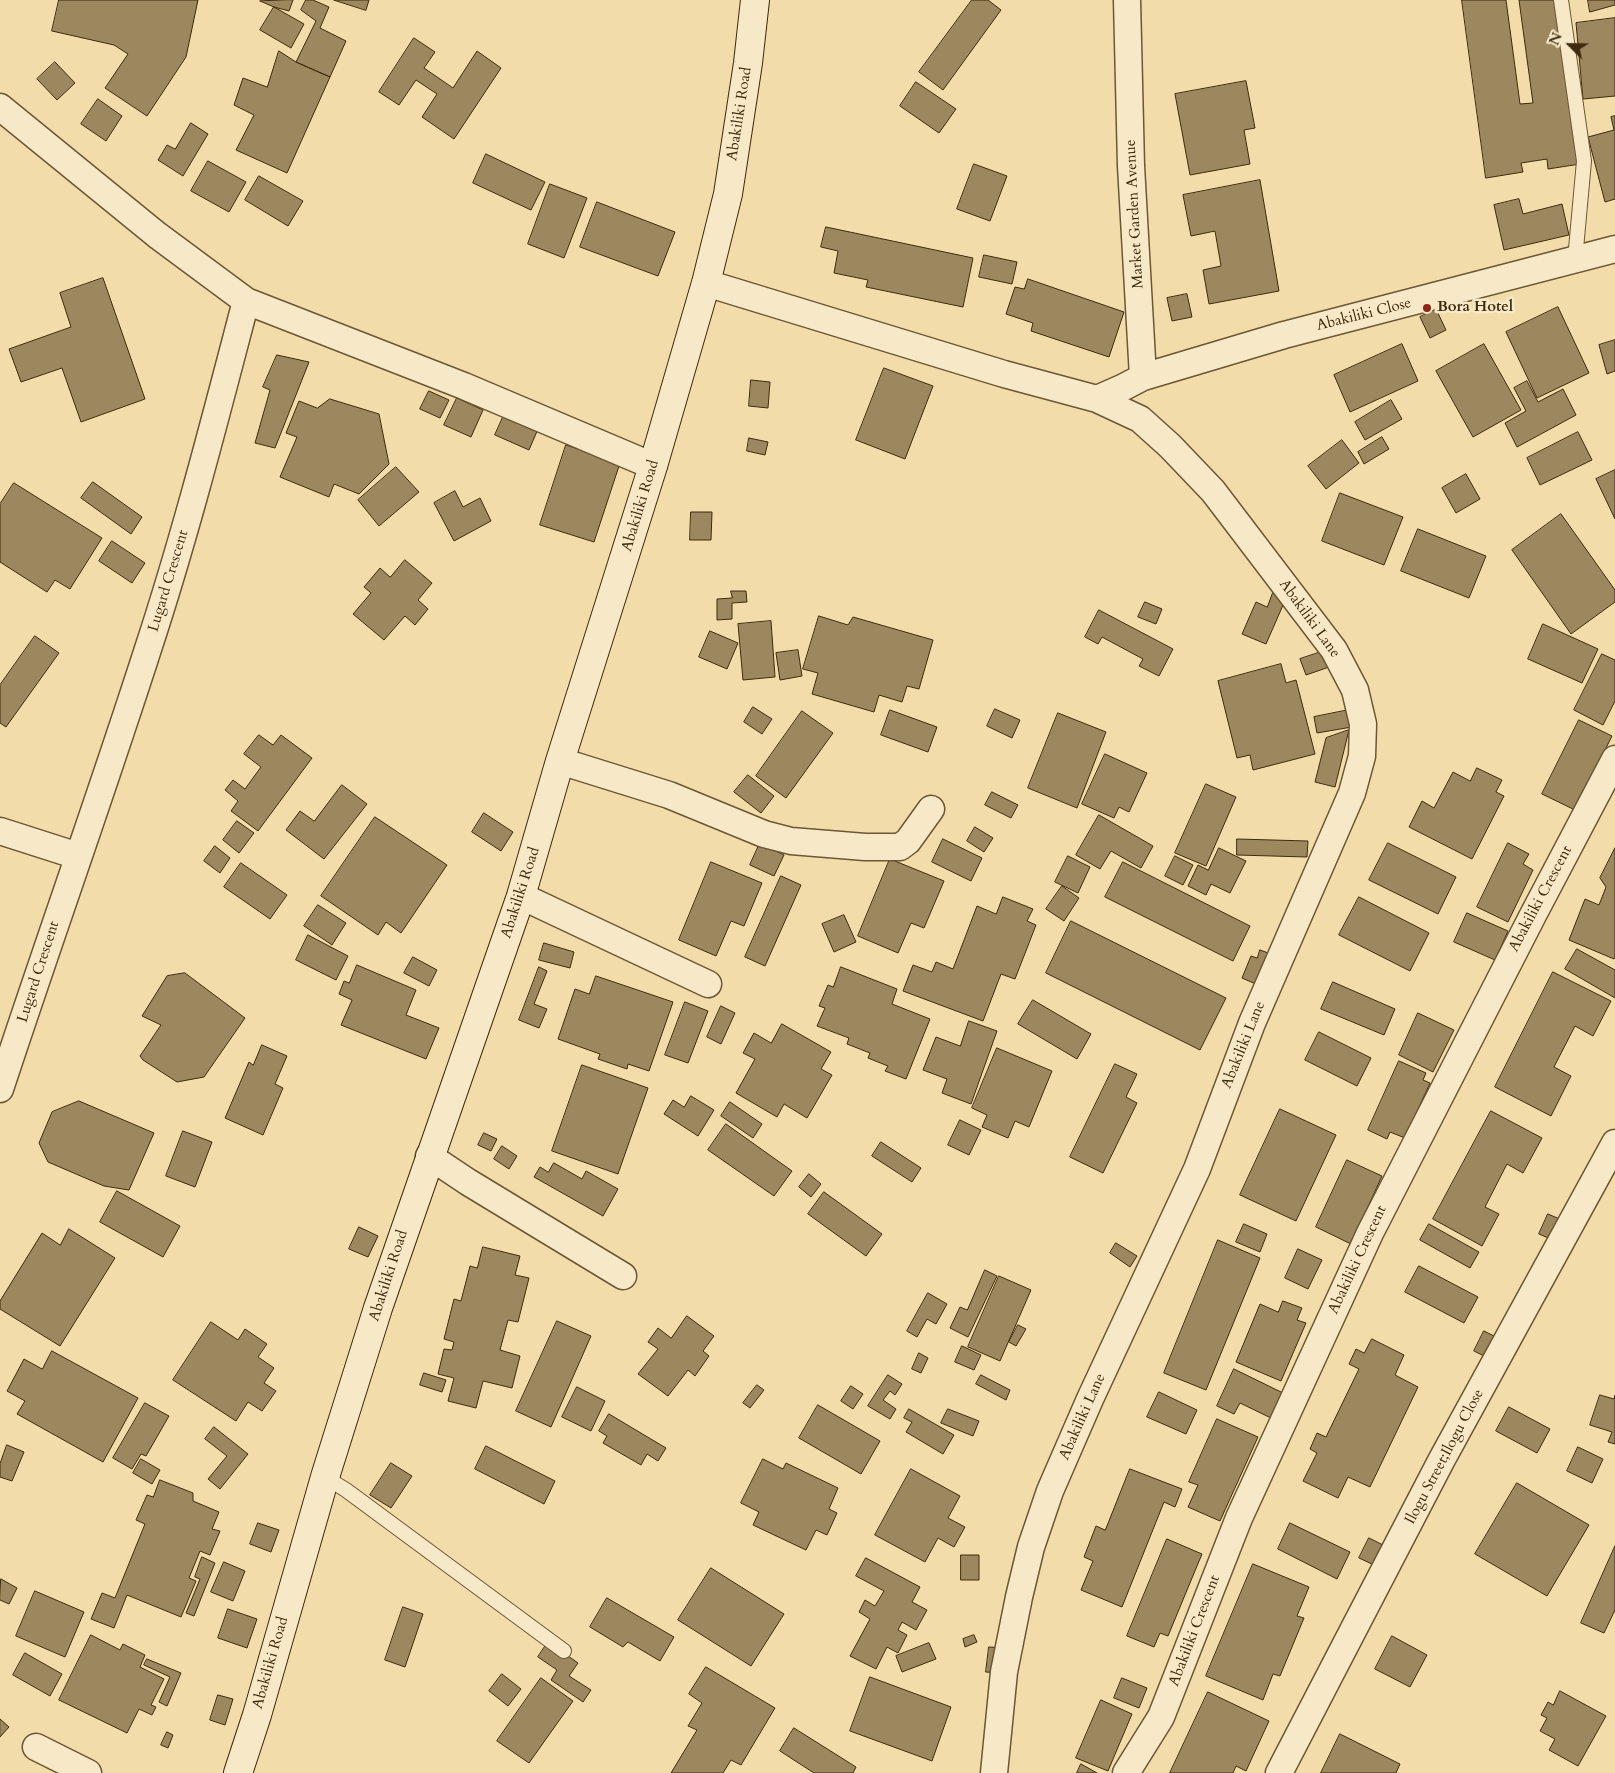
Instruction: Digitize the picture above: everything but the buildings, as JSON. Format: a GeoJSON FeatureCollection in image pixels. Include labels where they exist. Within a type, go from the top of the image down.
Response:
{"type":"FeatureCollection","features":[{"type":"Feature","properties":{"kind":"main road","name":"Abakiliki Road"},"geometry":{"type":"LineString","coordinates":[[238,1773],[325,1478],[378,1308],[429,1156],[521,896],[560,761],[653,466],[706,283],[728,194],[746,79],[755,0]]}},
{"type":"Feature","properties":{"kind":"street","name":"Market Garden Avenue"},"geometry":{"type":"LineString","coordinates":[[1127,0],[1131,166],[1143,377]]}},
{"type":"Feature","properties":{"kind":"street"},"geometry":{"type":"LineString","coordinates":[[0,107],[157,235],[246,301],[464,386],[653,466]]}},
{"type":"Feature","properties":{"kind":"street","name":"Abakiliki Close"},"geometry":{"type":"LineString","coordinates":[[1143,377],[1284,335],[1615,249]]}},
{"type":"Feature","properties":{"kind":"street","name":"Abakiliki Lane"},"geometry":{"type":"LineString","coordinates":[[706,283],[1004,374],[1097,398],[1140,419],[1170,446],[1213,491],[1334,650],[1355,690],[1363,724],[1362,756],[1352,792],[1252,1023],[1197,1169],[1094,1390],[1050,1491],[1031,1547],[1018,1597],[1004,1672],[994,1773]]}},
{"type":"Feature","properties":{"kind":"street","name":"Lugard Crescent"},"geometry":{"type":"LineString","coordinates":[[0,1088],[148,652],[185,531],[246,301]]}},
{"type":"Feature","properties":{"kind":"street"},"geometry":{"type":"LineString","coordinates":[[1097,398],[1143,377]]}},
{"type":"Feature","properties":{"kind":"street","name":"Abakiliki Crescent"},"geometry":{"type":"LineString","coordinates":[[1126,1773],[1161,1717],[1239,1518],[1370,1234],[1528,924],[1615,759]]}},
{"type":"Feature","properties":{"kind":"street"},"geometry":{"type":"LineString","coordinates":[[560,761],[669,795],[764,834],[791,841],[865,847],[900,847],[908,841],[931,809]]}},
{"type":"Feature","properties":{"kind":"street"},"geometry":{"type":"LineString","coordinates":[[0,831],[78,856]]}},
{"type":"Feature","properties":{"kind":"street"},"geometry":{"type":"LineString","coordinates":[[521,896],[708,984]]}},
{"type":"Feature","properties":{"kind":"street","name":"Ilogu Street;Ilogu Close"},"geometry":{"type":"LineString","coordinates":[[1279,1773],[1441,1461],[1615,1143]]}},
{"type":"Feature","properties":{"kind":"street"},"geometry":{"type":"LineString","coordinates":[[429,1156],[468,1182],[623,1276]]}},
{"type":"Feature","properties":{"kind":"street"},"geometry":{"type":"LineString","coordinates":[[36,1747],[88,1773]]}},
{"type":"Feature","properties":{"kind":"lane"},"geometry":{"type":"LineString","coordinates":[[1561,0],[1584,161],[1575,260]]}},
{"type":"Feature","properties":{"kind":"lane"},"geometry":{"type":"LineString","coordinates":[[325,1478],[346,1490],[564,1651]]}},
{"type":"Feature","properties":{"kind":"place","name":"Bora Hotel"},"geometry":{"type":"Point","coordinates":[1427,308]}}]}
